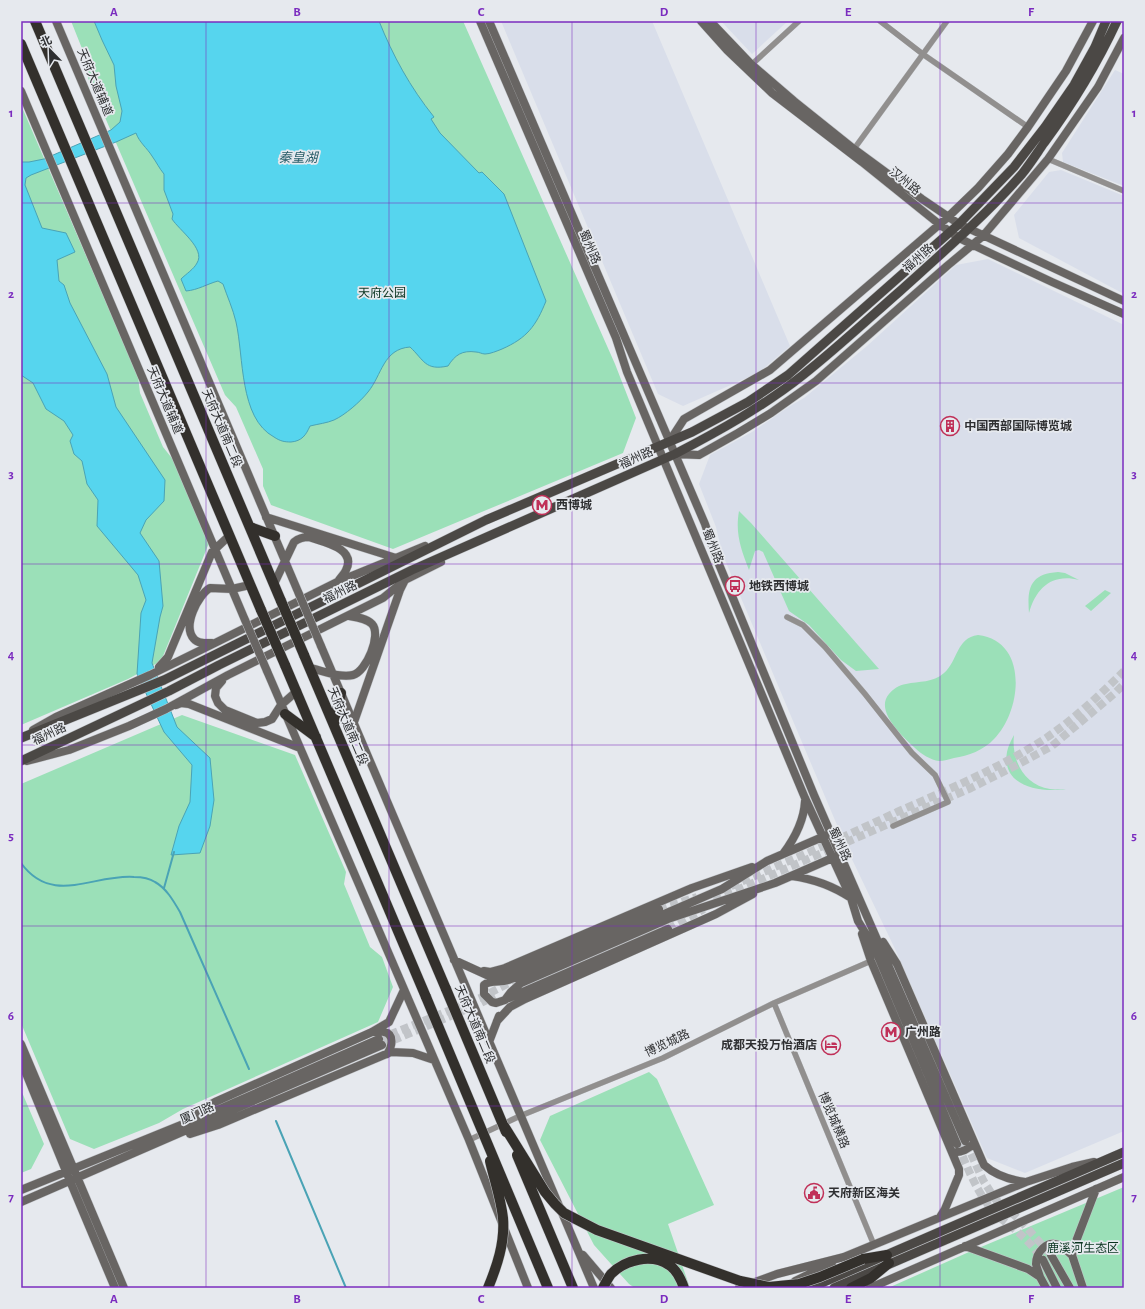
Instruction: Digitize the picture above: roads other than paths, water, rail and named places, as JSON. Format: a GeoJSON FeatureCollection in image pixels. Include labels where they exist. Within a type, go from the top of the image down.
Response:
{"type":"FeatureCollection","features":[{"type":"Feature","properties":{"kind":"highway","name":"天府大道南二段"},"geometry":{"type":"LineString","coordinates":[[35,21],[573,1288]]}},
{"type":"Feature","properties":{"kind":"highway"},"geometry":{"type":"LineString","coordinates":[[21,44],[229,536],[317,738],[548,1288]]}},
{"type":"Feature","properties":{"kind":"highway"},"geometry":{"type":"LineString","coordinates":[[250,527],[275,536]]}},
{"type":"Feature","properties":{"kind":"highway"},"geometry":{"type":"LineString","coordinates":[[334,724],[341,693]]}},
{"type":"Feature","properties":{"kind":"highway"},"geometry":{"type":"LineString","coordinates":[[283,710],[317,738]]}},
{"type":"Feature","properties":{"kind":"highway"},"geometry":{"type":"LineString","coordinates":[[504,1126],[545,1192],[554,1204],[564,1213],[597,1230],[740,1281],[769,1287],[799,1284],[864,1262],[888,1259]]}},
{"type":"Feature","properties":{"kind":"highway"},"geometry":{"type":"LineString","coordinates":[[482,1128],[502,1209],[503,1220],[503,1237],[500,1254],[488,1288]]}},
{"type":"Feature","properties":{"kind":"highway"},"geometry":{"type":"LineString","coordinates":[[603,1288],[610,1275],[626,1264],[641,1259],[655,1259],[669,1265],[680,1276],[684,1288]]}},
{"type":"Feature","properties":{"kind":"highway"},"geometry":{"type":"LineString","coordinates":[[851,1288],[871,1282],[888,1259]]}},
{"type":"Feature","properties":{"kind":"main road","name":"天府大道辅道"},"geometry":{"type":"LineString","coordinates":[[56,21],[266,517]]}},
{"type":"Feature","properties":{"kind":"main road","name":"蜀州路"},"geometry":{"type":"LineString","coordinates":[[480,21],[616,338],[627,372],[805,798],[823,837],[837,856],[868,915],[961,1143],[874,947],[858,921],[837,856],[832,833],[814,795],[716,557],[705,524],[489,21]]}},
{"type":"Feature","properties":{"kind":"main road","name":"汉州路"},"geometry":{"type":"LineString","coordinates":[[701,21],[727,50],[854,149],[948,217],[968,230],[1124,301]]}},
{"type":"Feature","properties":{"kind":"main road","name":"汉州路"},"geometry":{"type":"LineString","coordinates":[[710,21],[749,67],[784,102],[950,232],[973,245],[1124,314]]}},
{"type":"Feature","properties":{"kind":"main road","name":"福州路"},"geometry":{"type":"LineString","coordinates":[[669,442],[684,419],[770,370],[948,217],[978,188],[1008,154],[1028,127],[1066,71],[1093,21]]}},
{"type":"Feature","properties":{"kind":"main road","name":"福州路"},"geometry":{"type":"LineString","coordinates":[[21,737],[164,680],[486,520],[692,432],[748,402],[788,375],[950,232],[1014,167],[1045,127],[1074,85],[1095,47],[1106,21]]}},
{"type":"Feature","properties":{"kind":"main road","name":"福州路"},"geometry":{"type":"LineString","coordinates":[[21,762],[169,691],[412,570],[664,459],[741,416],[803,375],[850,336],[968,230],[1022,173],[1079,92],[1099,58],[1117,21]]}},
{"type":"Feature","properties":{"kind":"main road","name":"福州路"},"geometry":{"type":"LineString","coordinates":[[674,454],[699,455],[771,413],[816,381],[983,236],[1010,206],[1048,159],[1098,87],[1124,38]]}},
{"type":"Feature","properties":{"kind":"main road","name":"天府大道辅道"},"geometry":{"type":"LineString","coordinates":[[21,91],[283,710],[469,1140],[523,1274]]}},
{"type":"Feature","properties":{"kind":"main road"},"geometry":{"type":"LineString","coordinates":[[266,517],[594,1288]]}},
{"type":"Feature","properties":{"kind":"main road"},"geometry":{"type":"LineString","coordinates":[[266,517],[396,558]]}},
{"type":"Feature","properties":{"kind":"main road"},"geometry":{"type":"LineString","coordinates":[[21,737],[56,717],[150,675],[337,582],[486,520]]}},
{"type":"Feature","properties":{"kind":"main road"},"geometry":{"type":"LineString","coordinates":[[150,675],[163,664],[168,657],[212,552],[229,536]]}},
{"type":"Feature","properties":{"kind":"main road"},"geometry":{"type":"LineString","coordinates":[[274,584],[294,542],[298,538],[304,537],[309,537],[340,548],[345,552],[348,564],[346,570],[337,582]]}},
{"type":"Feature","properties":{"kind":"main road"},"geometry":{"type":"LineString","coordinates":[[166,709],[228,675],[383,598],[405,580],[484,538]]}},
{"type":"Feature","properties":{"kind":"main road"},"geometry":{"type":"LineString","coordinates":[[354,722],[400,590],[405,580]]}},
{"type":"Feature","properties":{"kind":"main road"},"geometry":{"type":"LineString","coordinates":[[215,643],[194,640],[191,633],[191,616],[201,596],[210,588],[215,587],[232,589],[250,585]]}},
{"type":"Feature","properties":{"kind":"main road"},"geometry":{"type":"LineString","coordinates":[[310,668],[346,676],[355,675],[366,665],[374,641],[375,631],[372,624],[359,617],[348,616]]}},
{"type":"Feature","properties":{"kind":"main road"},"geometry":{"type":"LineString","coordinates":[[228,675],[216,688],[215,696],[218,703],[225,710],[257,723],[272,719],[283,710],[297,691]]}},
{"type":"Feature","properties":{"kind":"main road"},"geometry":{"type":"LineString","coordinates":[[21,762],[69,750],[181,703],[189,704],[300,748]]}},
{"type":"Feature","properties":{"kind":"main road"},"geometry":{"type":"LineString","coordinates":[[783,855],[794,839],[805,813],[805,798]]}},
{"type":"Feature","properties":{"kind":"main road"},"geometry":{"type":"LineString","coordinates":[[454,960],[490,972],[505,968],[692,888],[768,861],[832,833]]}},
{"type":"Feature","properties":{"kind":"main road"},"geometry":{"type":"LineString","coordinates":[[497,1021],[510,1007],[525,999],[716,914],[775,883],[837,856]]}},
{"type":"Feature","properties":{"kind":"main road"},"geometry":{"type":"LineString","coordinates":[[475,968],[489,976],[510,978],[528,973],[722,889],[768,861]]}},
{"type":"Feature","properties":{"kind":"main road"},"geometry":{"type":"LineString","coordinates":[[791,876],[812,879],[840,890],[851,898]]}},
{"type":"Feature","properties":{"kind":"main road"},"geometry":{"type":"LineString","coordinates":[[489,1042],[505,1000],[521,983],[668,919],[775,883]]}},
{"type":"Feature","properties":{"kind":"main road"},"geometry":{"type":"LineString","coordinates":[[489,976],[509,973],[524,968],[659,909]]}},
{"type":"Feature","properties":{"kind":"main road"},"geometry":{"type":"LineString","coordinates":[[868,915],[897,964],[984,1165],[999,1175],[1026,1182]]}},
{"type":"Feature","properties":{"kind":"main road"},"geometry":{"type":"LineString","coordinates":[[858,921],[871,961],[959,1169],[959,1175],[945,1209],[940,1217]]}},
{"type":"Feature","properties":{"kind":"main road"},"geometry":{"type":"LineString","coordinates":[[510,978],[505,982],[487,982],[484,985],[484,994],[492,1002],[496,1003],[505,1000],[668,929]]}},
{"type":"Feature","properties":{"kind":"main road"},"geometry":{"type":"LineString","coordinates":[[147,1139],[215,1102],[372,1032],[389,1022],[404,990]]}},
{"type":"Feature","properties":{"kind":"main road"},"geometry":{"type":"LineString","coordinates":[[372,1032],[385,1032],[388,1034],[392,1043],[392,1047],[388,1054]]}},
{"type":"Feature","properties":{"kind":"main road","name":"厦门路"},"geometry":{"type":"LineString","coordinates":[[21,1190],[380,1042],[157,1144],[21,1202]]}},
{"type":"Feature","properties":{"kind":"main road"},"geometry":{"type":"LineString","coordinates":[[21,1044],[124,1288]]}},
{"type":"Feature","properties":{"kind":"main road"},"geometry":{"type":"LineString","coordinates":[[157,1144],[218,1125],[388,1054],[401,1052],[413,1053],[434,1060]]}},
{"type":"Feature","properties":{"kind":"main road"},"geometry":{"type":"LineString","coordinates":[[21,1061],[115,1288]]}},
{"type":"Feature","properties":{"kind":"main road"},"geometry":{"type":"LineString","coordinates":[[953,1152],[958,1153],[974,1143]]}},
{"type":"Feature","properties":{"kind":"main road"},"geometry":{"type":"LineString","coordinates":[[888,1259],[1124,1152]]}},
{"type":"Feature","properties":{"kind":"main road"},"geometry":{"type":"LineString","coordinates":[[739,1288],[777,1274],[844,1257],[874,1246],[1026,1182],[1072,1167],[1108,1159]]}},
{"type":"Feature","properties":{"kind":"main road"},"geometry":{"type":"LineString","coordinates":[[888,1259],[1124,1163]]}},
{"type":"Feature","properties":{"kind":"main road"},"geometry":{"type":"LineString","coordinates":[[834,1288],[871,1282],[965,1246],[1124,1177]]}},
{"type":"Feature","properties":{"kind":"main road"},"geometry":{"type":"LineString","coordinates":[[1083,1288],[1072,1255],[1096,1189]]}},
{"type":"Feature","properties":{"kind":"main road"},"geometry":{"type":"LineString","coordinates":[[1046,1288],[1036,1266],[1041,1250],[1051,1244],[1059,1245],[1072,1255]]}},
{"type":"Feature","properties":{"kind":"main road"},"geometry":{"type":"LineString","coordinates":[[965,1246],[1028,1269],[1040,1277]]}},
{"type":"Feature","properties":{"kind":"main road"},"geometry":{"type":"LineString","coordinates":[[576,1247],[610,1288]]}},
{"type":"Feature","properties":{"kind":"main road"},"geometry":{"type":"LineString","coordinates":[[1051,1255],[1070,1288]]}},
{"type":"Feature","properties":{"kind":"main road"},"geometry":{"type":"LineString","coordinates":[[782,1288],[844,1257]]}},
{"type":"Feature","properties":{"kind":"main road"},"geometry":{"type":"LineString","coordinates":[[1043,1260],[1057,1288]]}},
{"type":"Feature","properties":{"kind":"main road"},"geometry":{"type":"LineString","coordinates":[[810,1288],[864,1262]]}},
{"type":"Feature","properties":{"kind":"main road"},"geometry":{"type":"LineString","coordinates":[[523,1274],[525,1288]]}},
{"type":"Feature","properties":{"kind":"main road"},"geometry":{"type":"LineString","coordinates":[[523,1274],[528,1288]]}},
{"type":"Feature","properties":{"kind":"street"},"geometry":{"type":"LineString","coordinates":[[749,67],[799,21]]}},
{"type":"Feature","properties":{"kind":"street"},"geometry":{"type":"LineString","coordinates":[[880,21],[924,55],[1028,127]]}},
{"type":"Feature","properties":{"kind":"street"},"geometry":{"type":"LineString","coordinates":[[854,149],[924,55],[947,21]]}},
{"type":"Feature","properties":{"kind":"street"},"geometry":{"type":"LineString","coordinates":[[1048,159],[1124,191]]}},
{"type":"Feature","properties":{"kind":"street"},"geometry":{"type":"LineString","coordinates":[[787,617],[803,625],[825,647],[912,753],[935,775],[948,802],[893,826]]}},
{"type":"Feature","properties":{"kind":"street","name":"博览城路"},"geometry":{"type":"LineString","coordinates":[[469,1140],[520,1116],[663,1058],[774,1003],[871,961]]}},
{"type":"Feature","properties":{"kind":"street","name":"博览城横路"},"geometry":{"type":"LineString","coordinates":[[774,1003],[874,1246]]}},
{"type":"Feature","properties":{"kind":"water","name":"秦皇湖"},"geometry":{"type":"Polygon","coordinates":[[[94,21],[379,21],[390,47],[403,71],[417,94],[434,117],[431,119],[440,133],[479,173],[482,172],[504,194],[546,301],[538,318],[524,336],[511,345],[489,354],[467,352],[456,356],[448,366],[434,367],[422,360],[410,347],[394,352],[384,364],[373,385],[357,404],[334,420],[310,426],[301,439],[286,442],[274,437],[263,428],[254,416],[245,386],[236,322],[223,284],[218,281],[186,291],[181,279],[196,265],[199,258],[198,252],[195,246],[172,219],[173,214],[164,190],[164,174],[136,133],[26,178],[25,185],[42,228],[66,233],[75,252],[57,260],[59,281],[64,285],[70,303],[107,374],[116,407],[165,480],[164,501],[146,520],[140,533],[159,561],[163,606],[152,663],[177,727],[210,758],[214,800],[210,826],[200,853],[171,855],[179,826],[190,802],[192,765],[164,732],[137,674],[141,613],[146,600],[138,575],[97,526],[98,500],[87,484],[82,461],[74,454],[70,441],[73,435],[64,421],[46,409],[33,383],[21,375],[21,162],[44,159],[111,130],[120,122],[122,111],[116,86],[114,65],[94,21]]]}},
{"type":"Feature","properties":{"kind":"waterway"},"geometry":{"type":"LineString","coordinates":[[164,888],[174,852]]}},
{"type":"Feature","properties":{"kind":"waterway"},"geometry":{"type":"LineString","coordinates":[[21,863],[33,876],[46,883],[60,886],[119,877],[137,877],[150,880],[163,888],[180,912],[249,1069]]}},
{"type":"Feature","properties":{"kind":"waterway"},"geometry":{"type":"LineString","coordinates":[[276,1121],[346,1288]]}},
{"type":"Feature","properties":{"kind":"tunnel"},"geometry":{"type":"LineString","coordinates":[[731,886],[992,769],[1046,738],[1067,723],[1124,671]]}},
{"type":"Feature","properties":{"kind":"tunnel"},"geometry":{"type":"LineString","coordinates":[[714,900],[971,788],[1015,766],[1052,746],[1124,684]]}},
{"type":"Feature","properties":{"kind":"tunnel"},"geometry":{"type":"LineString","coordinates":[[659,909],[697,897]]}},
{"type":"Feature","properties":{"kind":"tunnel"},"geometry":{"type":"LineString","coordinates":[[668,929],[704,909]]}},
{"type":"Feature","properties":{"kind":"tunnel"},"geometry":{"type":"LineString","coordinates":[[379,1039],[480,998],[513,981]]}},
{"type":"Feature","properties":{"kind":"tunnel"},"geometry":{"type":"LineString","coordinates":[[382,1045],[495,996]]}},
{"type":"Feature","properties":{"kind":"tunnel"},"geometry":{"type":"LineString","coordinates":[[966,1143],[983,1180],[995,1199],[1020,1220],[1051,1255]]}},
{"type":"Feature","properties":{"kind":"tunnel"},"geometry":{"type":"LineString","coordinates":[[958,1145],[973,1180],[988,1205],[998,1216],[1025,1239],[1036,1250],[1042,1259]]}},
{"type":"Feature","properties":{"kind":"place","name":"中国西部国际博览城"},"geometry":{"type":"Point","coordinates":[950,426]}},
{"type":"Feature","properties":{"kind":"place","name":"西博城"},"geometry":{"type":"Point","coordinates":[542,505]}},
{"type":"Feature","properties":{"kind":"place","name":"地铁西博城"},"geometry":{"type":"Point","coordinates":[735,586]}},
{"type":"Feature","properties":{"kind":"place","name":"广州路"},"geometry":{"type":"Point","coordinates":[891,1032]}},
{"type":"Feature","properties":{"kind":"place","name":"成都天投万怡酒店"},"geometry":{"type":"Point","coordinates":[831,1045]}},
{"type":"Feature","properties":{"kind":"place","name":"天府新区海关"},"geometry":{"type":"Point","coordinates":[814,1193]}},
{"type":"Feature","properties":{"kind":"park label","name":"天府公园"},"geometry":{"type":"Point","coordinates":[382,293]}},
{"type":"Feature","properties":{"kind":"park label","name":"鹿溪河生态区"},"geometry":{"type":"Point","coordinates":[1083,1248]}}]}
